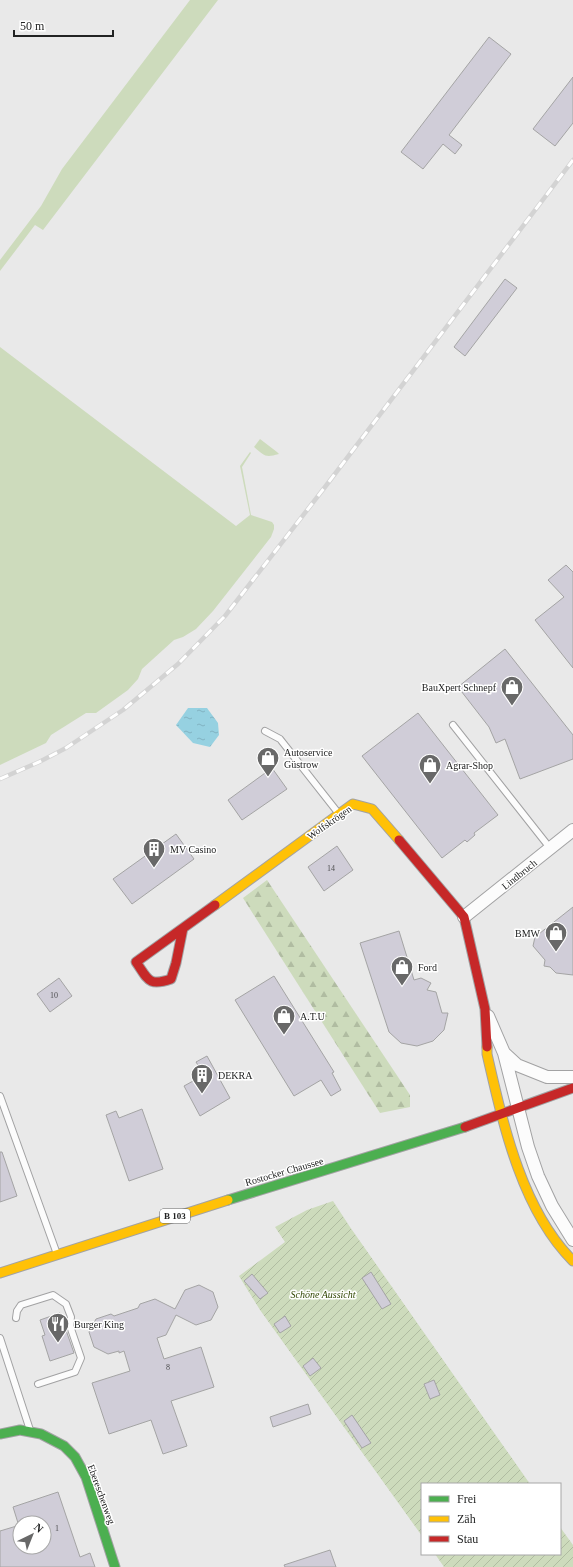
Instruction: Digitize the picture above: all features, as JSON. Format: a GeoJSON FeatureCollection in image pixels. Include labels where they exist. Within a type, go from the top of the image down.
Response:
{"type":"FeatureCollection","features":[{"type":"Feature","properties":{"kind":"street","name":"Wolfskrögen"},"geometry":{"type":"LineString","coordinates":[[183,928],[176,963],[170,978],[159,983],[149,980],[136,962],[353,804],[372,809],[464,917],[485,1009],[487,1054],[510,1148],[543,1222],[561,1249],[573,1261]]}},
{"type":"Feature","properties":{"kind":"street","name":"Lindbruch"},"geometry":{"type":"LineString","coordinates":[[464,917],[573,830]]}},
{"type":"Feature","properties":{"kind":"street","name":"Wolfskrögen"},"geometry":{"type":"LineString","coordinates":[[485,1009],[504,1053],[528,1147],[538,1176],[552,1206],[573,1240]]}},
{"type":"Feature","properties":{"kind":"street","name":"Wolfskrögen"},"geometry":{"type":"LineString","coordinates":[[504,1053],[517,1065],[547,1077],[573,1077]]}},
{"type":"Feature","properties":{"kind":"street","name":"Rostocker Chaussee"},"geometry":{"type":"LineString","coordinates":[[0,1273],[237,1197],[462,1128],[573,1088]]}},
{"type":"Feature","properties":{"kind":"street"},"geometry":{"type":"LineString","coordinates":[[0,1434],[20,1430],[30,1430]]}},
{"type":"Feature","properties":{"kind":"street","name":"Ebereschenweg"},"geometry":{"type":"LineString","coordinates":[[30,1430],[42,1434],[64,1446],[75,1457],[82,1468],[115,1567]]}},
{"type":"Feature","properties":{"kind":"lane"},"geometry":{"type":"LineString","coordinates":[[454,726],[550,848]]}},
{"type":"Feature","properties":{"kind":"lane"},"geometry":{"type":"LineString","coordinates":[[265,731],[280,739],[339,814]]}},
{"type":"Feature","properties":{"kind":"lane"},"geometry":{"type":"LineString","coordinates":[[0,1096],[58,1255]]}},
{"type":"Feature","properties":{"kind":"lane"},"geometry":{"type":"LineString","coordinates":[[16,1318],[16,1311],[21,1306],[53,1295],[66,1304],[71,1317],[70,1326],[81,1358],[75,1372],[38,1384]]}},
{"type":"Feature","properties":{"kind":"lane"},"geometry":{"type":"LineString","coordinates":[[0,1338],[30,1430]]}},
{"type":"Feature","properties":{"kind":"green space"},"geometry":{"type":"Polygon","coordinates":[[[190,0],[218,0],[43,230],[35,225],[0,271],[0,260],[41,206],[62,169],[190,0]]]}},
{"type":"Feature","properties":{"kind":"green space"},"geometry":{"type":"Polygon","coordinates":[[[0,347],[236,526],[250,515],[240,466],[250,452],[251,453],[242,467],[251,515],[272,522],[274,529],[271,537],[213,611],[196,629],[183,637],[174,640],[142,669],[138,679],[128,690],[96,713],[86,713],[51,735],[46,743],[0,765],[0,347]]]}},
{"type":"Feature","properties":{"kind":"green space"},"geometry":{"type":"Polygon","coordinates":[[[260,439],[279,454],[268,456],[254,447],[260,439]]]}},
{"type":"Feature","properties":{"kind":"green space"},"geometry":{"type":"Polygon","coordinates":[[[267,880],[410,1095],[410,1107],[380,1113],[243,898],[267,880]]]}},
{"type":"Feature","properties":{"kind":"green space","name":"Schöne Aussicht"},"geometry":{"type":"Polygon","coordinates":[[[333,1201],[529,1483],[421,1483],[421,1535],[260,1310],[239,1276],[285,1242],[275,1227],[307,1210],[333,1201]]]}},
{"type":"Feature","properties":{"kind":"green space"},"geometry":{"type":"Polygon","coordinates":[[[561,1528],[573,1545],[573,1567],[444,1567],[436,1555],[561,1555],[561,1528]]]}},
{"type":"Feature","properties":{"kind":"water"},"geometry":{"type":"Polygon","coordinates":[[[188,708],[207,708],[218,723],[219,735],[210,747],[193,743],[176,725],[188,708]]]}},
{"type":"Feature","properties":{"kind":"building"},"geometry":{"type":"Polygon","coordinates":[[[489,37],[511,54],[449,135],[462,145],[455,154],[443,144],[423,169],[401,152],[489,37]]]}},
{"type":"Feature","properties":{"kind":"building"},"geometry":{"type":"Polygon","coordinates":[[[573,77],[573,123],[555,146],[533,129],[573,77]]]}},
{"type":"Feature","properties":{"kind":"building"},"geometry":{"type":"Polygon","coordinates":[[[505,279],[517,288],[465,356],[454,347],[505,279]]]}},
{"type":"Feature","properties":{"kind":"building"},"geometry":{"type":"Polygon","coordinates":[[[566,565],[573,572],[573,668],[535,620],[564,597],[548,580],[566,565]]]}},
{"type":"Feature","properties":{"kind":"building","name":"BauXpert Schnepf"},"geometry":{"type":"Polygon","coordinates":[[[505,649],[573,735],[573,759],[520,779],[505,739],[496,743],[489,727],[458,687],[505,649]]]}},
{"type":"Feature","properties":{"kind":"building","name":"Agrar-Shop"},"geometry":{"type":"Polygon","coordinates":[[[418,713],[498,815],[474,833],[475,835],[467,842],[465,840],[442,858],[362,756],[418,713]]]}},
{"type":"Feature","properties":{"kind":"building","name":"Autoservice Güstrow"},"geometry":{"type":"Polygon","coordinates":[[[272,768],[287,789],[242,820],[228,800],[272,768]]]}},
{"type":"Feature","properties":{"kind":"building","name":"MV Casino"},"geometry":{"type":"Polygon","coordinates":[[[176,834],[194,859],[132,904],[113,879],[176,834]]]}},
{"type":"Feature","properties":{"kind":"building"},"geometry":{"type":"Polygon","coordinates":[[[337,846],[353,870],[324,891],[308,867],[337,846]]]}},
{"type":"Feature","properties":{"kind":"building","name":"BMW"},"geometry":{"type":"Polygon","coordinates":[[[573,907],[573,975],[556,973],[550,967],[544,966],[545,960],[533,946],[535,937],[573,907]]]}},
{"type":"Feature","properties":{"kind":"building","name":"Ford"},"geometry":{"type":"Polygon","coordinates":[[[399,931],[414,980],[421,978],[431,983],[427,990],[436,992],[442,1013],[448,1013],[444,1030],[433,1041],[417,1046],[401,1043],[389,1032],[360,943],[399,931]]]}},
{"type":"Feature","properties":{"kind":"building","name":"A.T.U"},"geometry":{"type":"Polygon","coordinates":[[[274,976],[334,1072],[332,1073],[341,1090],[331,1096],[321,1080],[294,1096],[235,1000],[274,976]]]}},
{"type":"Feature","properties":{"kind":"building"},"geometry":{"type":"Polygon","coordinates":[[[59,978],[72,996],[50,1012],[37,994],[59,978]]]}},
{"type":"Feature","properties":{"kind":"building"},"geometry":{"type":"Polygon","coordinates":[[[207,1056],[230,1098],[200,1116],[184,1086],[204,1075],[196,1062],[207,1056]]]}},
{"type":"Feature","properties":{"kind":"building"},"geometry":{"type":"Polygon","coordinates":[[[142,1109],[163,1169],[129,1181],[106,1115],[116,1111],[119,1118],[142,1109]]]}},
{"type":"Feature","properties":{"kind":"building"},"geometry":{"type":"Polygon","coordinates":[[[0,1152],[2,1152],[17,1196],[0,1202],[0,1152]]]}},
{"type":"Feature","properties":{"kind":"building"},"geometry":{"type":"Polygon","coordinates":[[[371,1272],[391,1304],[382,1309],[362,1278],[371,1272]]]}},
{"type":"Feature","properties":{"kind":"building"},"geometry":{"type":"Polygon","coordinates":[[[252,1274],[268,1293],[260,1299],[244,1281],[252,1274]]]}},
{"type":"Feature","properties":{"kind":"building"},"geometry":{"type":"Polygon","coordinates":[[[199,1285],[213,1292],[218,1307],[211,1320],[196,1325],[176,1315],[166,1335],[157,1338],[164,1359],[201,1347],[214,1387],[171,1401],[187,1446],[163,1454],[151,1420],[109,1434],[92,1383],[130,1371],[124,1351],[108,1354],[94,1347],[89,1332],[96,1319],[111,1314],[114,1316],[138,1308],[140,1304],[155,1299],[175,1309],[185,1290],[199,1285]]]}},
{"type":"Feature","properties":{"kind":"building","name":"Burger King"},"geometry":{"type":"Polygon","coordinates":[[[60,1313],[74,1353],[50,1361],[42,1336],[45,1335],[40,1320],[60,1313]]]}},
{"type":"Feature","properties":{"kind":"building"},"geometry":{"type":"Polygon","coordinates":[[[285,1316],[291,1326],[280,1333],[274,1324],[285,1316]]]}},
{"type":"Feature","properties":{"kind":"building"},"geometry":{"type":"Polygon","coordinates":[[[313,1358],[321,1368],[310,1376],[303,1366],[313,1358]]]}},
{"type":"Feature","properties":{"kind":"building"},"geometry":{"type":"Polygon","coordinates":[[[434,1380],[440,1395],[430,1399],[424,1384],[434,1380]]]}},
{"type":"Feature","properties":{"kind":"building"},"geometry":{"type":"Polygon","coordinates":[[[308,1404],[311,1414],[273,1427],[270,1417],[308,1404]]]}},
{"type":"Feature","properties":{"kind":"building"},"geometry":{"type":"Polygon","coordinates":[[[352,1415],[371,1443],[362,1448],[344,1421],[352,1415]]]}},
{"type":"Feature","properties":{"kind":"building"},"geometry":{"type":"Polygon","coordinates":[[[58,1492],[80,1557],[90,1553],[95,1567],[0,1567],[0,1531],[12,1527],[12,1555],[52,1555],[52,1515],[16,1515],[13,1507],[58,1492]]]}},
{"type":"Feature","properties":{"kind":"building"},"geometry":{"type":"Polygon","coordinates":[[[330,1550],[336,1567],[285,1567],[284,1565],[330,1550]]]}},
{"type":"Feature","properties":{"kind":"railway"},"geometry":{"type":"LineString","coordinates":[[0,779],[66,748],[123,710],[178,664],[225,616],[325,487],[573,160]]}},
{"type":"Feature","properties":{"kind":"traffic: fast"},"geometry":{"type":"LineString","coordinates":[[228,1200],[465,1127]]}},
{"type":"Feature","properties":{"kind":"traffic: fast"},"geometry":{"type":"LineString","coordinates":[[0,1434],[20,1430],[41,1434],[64,1446],[75,1457],[86,1477],[115,1567]]}},
{"type":"Feature","properties":{"kind":"traffic: slow"},"geometry":{"type":"LineString","coordinates":[[215,905],[353,804],[372,809],[399,840]]}},
{"type":"Feature","properties":{"kind":"traffic: slow"},"geometry":{"type":"LineString","coordinates":[[487,1047],[487,1054],[500,1108],[516,1164],[527,1191],[540,1216],[555,1240],[573,1261]]}},
{"type":"Feature","properties":{"kind":"traffic: slow"},"geometry":{"type":"LineString","coordinates":[[0,1273],[228,1200]]}},
{"type":"Feature","properties":{"kind":"traffic: jam"},"geometry":{"type":"LineString","coordinates":[[399,840],[464,917],[485,1009],[487,1047]]}},
{"type":"Feature","properties":{"kind":"traffic: jam"},"geometry":{"type":"LineString","coordinates":[[183,928],[176,963],[171,979],[158,982],[149,980],[136,962],[215,905]]}},
{"type":"Feature","properties":{"kind":"traffic: jam"},"geometry":{"type":"LineString","coordinates":[[465,1127],[573,1088]]}},
{"type":"Feature","properties":{"kind":"place","name":"BauXpert Schnepf"},"geometry":{"type":"Point","coordinates":[512,706]}},
{"type":"Feature","properties":{"kind":"place","name":"Autoservice Güstrow"},"geometry":{"type":"Point","coordinates":[268,778]}},
{"type":"Feature","properties":{"kind":"place","name":"Agrar-Shop"},"geometry":{"type":"Point","coordinates":[430,784]}},
{"type":"Feature","properties":{"kind":"place","name":"MV Casino"},"geometry":{"type":"Point","coordinates":[154,868]}},
{"type":"Feature","properties":{"kind":"place","name":"BMW"},"geometry":{"type":"Point","coordinates":[556,952]}},
{"type":"Feature","properties":{"kind":"place","name":"Ford"},"geometry":{"type":"Point","coordinates":[402,986]}},
{"type":"Feature","properties":{"kind":"place","name":"A.T.U"},"geometry":{"type":"Point","coordinates":[284,1036]}},
{"type":"Feature","properties":{"kind":"place","name":"DEKRA"},"geometry":{"type":"Point","coordinates":[202,1094]}},
{"type":"Feature","properties":{"kind":"place","name":"Burger King"},"geometry":{"type":"Point","coordinates":[58,1344]}}]}
